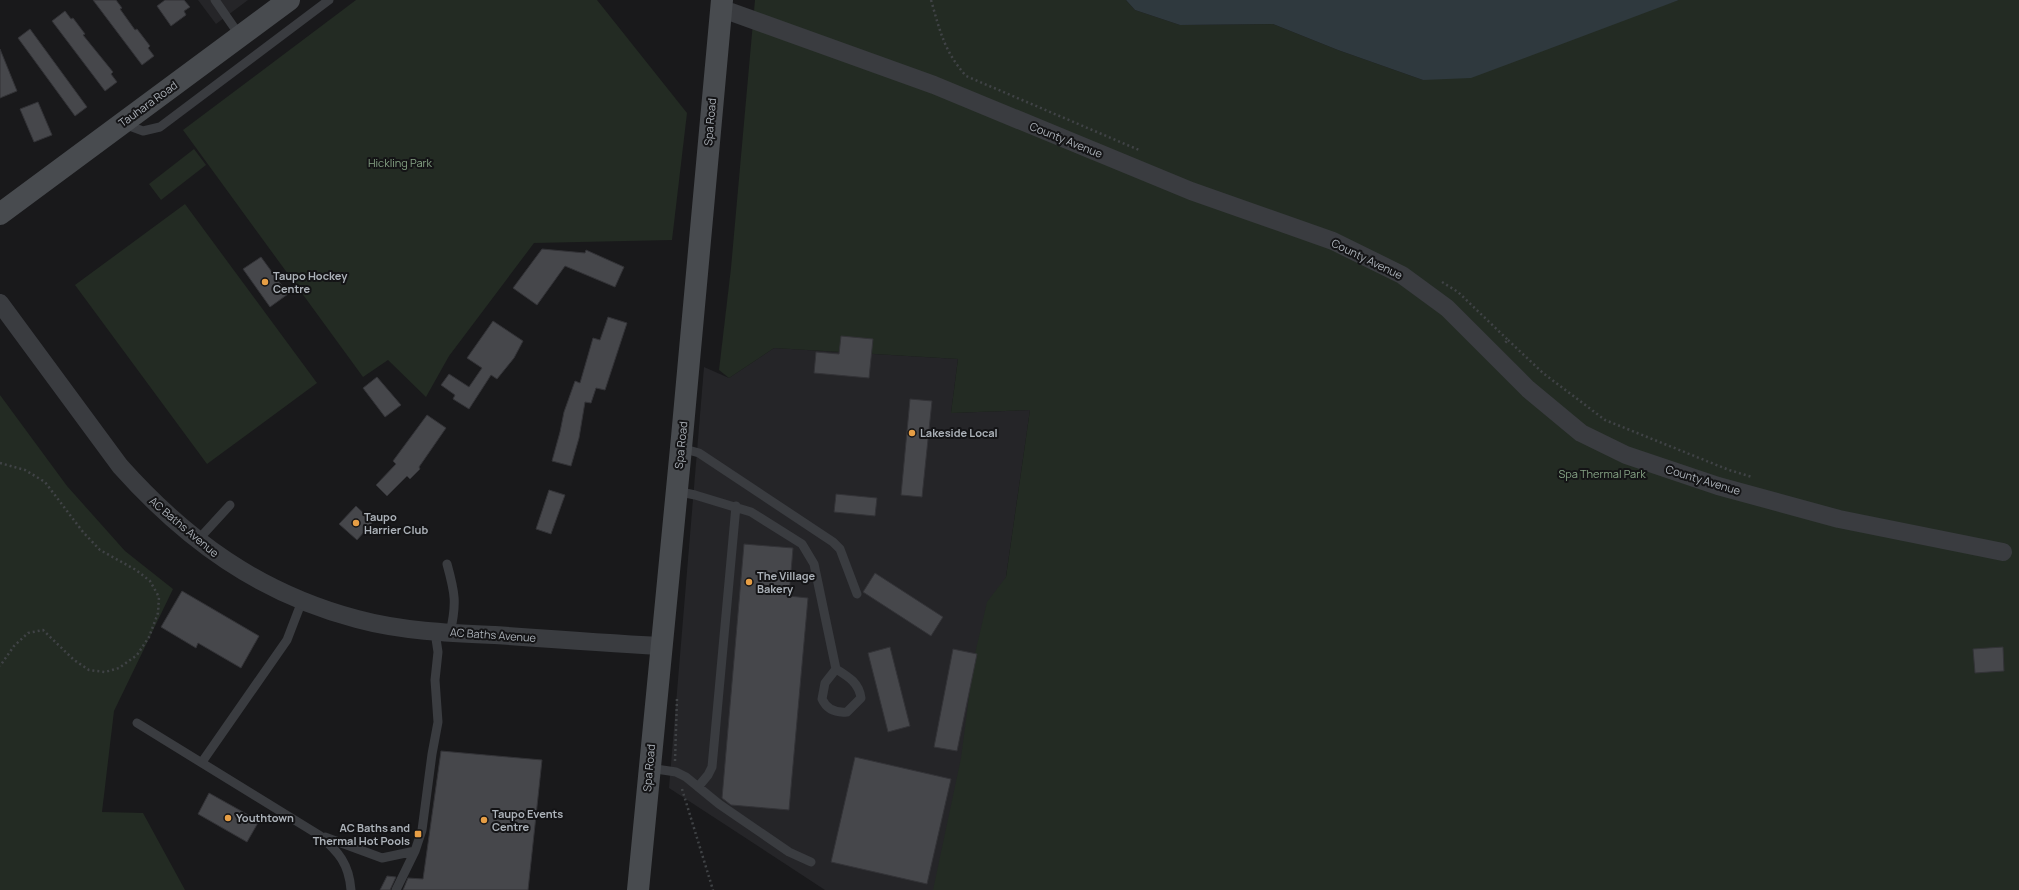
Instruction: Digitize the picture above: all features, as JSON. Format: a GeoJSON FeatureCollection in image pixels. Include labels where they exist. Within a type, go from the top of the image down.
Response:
{"type":"FeatureCollection","features":[{"type":"Feature","properties":{"kind":"main road","name":"Tauhara Road"},"geometry":{"type":"LineString","coordinates":[[2,212],[289,0]]}},
{"type":"Feature","properties":{"kind":"main road","name":"Spa Road"},"geometry":{"type":"LineString","coordinates":[[638,890],[660,646],[681,448],[721,6]]}},
{"type":"Feature","properties":{"kind":"street","name":"County Avenue"},"geometry":{"type":"LineString","coordinates":[[721,6],[731,12],[934,85],[1191,191],[1333,241],[1388,268],[1402,275],[1447,308],[1528,389],[1581,433],[1626,455],[1718,486],[1839,519],[2003,552]]}},
{"type":"Feature","properties":{"kind":"street","name":"AC Baths Avenue"},"geometry":{"type":"LineString","coordinates":[[1,303],[120,466],[158,506],[198,541],[240,570],[302,601],[358,620],[386,626],[443,632],[660,646]]}},
{"type":"Feature","properties":{"kind":"lane"},"geometry":{"type":"LineString","coordinates":[[215,0],[240,36]]}},
{"type":"Feature","properties":{"kind":"lane"},"geometry":{"type":"LineString","coordinates":[[122,123],[143,131],[160,127],[329,0]]}},
{"type":"Feature","properties":{"kind":"lane"},"geometry":{"type":"LineString","coordinates":[[681,448],[699,453],[833,542],[840,549],[857,594]]}},
{"type":"Feature","properties":{"kind":"lane"},"geometry":{"type":"LineString","coordinates":[[676,491],[736,506],[751,512],[802,544],[814,564],[836,669],[851,678],[860,689],[861,698],[847,712],[837,713],[832,710],[822,699],[825,683],[836,669]]}},
{"type":"Feature","properties":{"kind":"lane"},"geometry":{"type":"LineString","coordinates":[[198,541],[230,505]]}},
{"type":"Feature","properties":{"kind":"lane"},"geometry":{"type":"LineString","coordinates":[[698,787],[708,775],[712,767],[736,506]]}},
{"type":"Feature","properties":{"kind":"lane"},"geometry":{"type":"LineString","coordinates":[[396,890],[415,851],[422,830],[432,754],[438,722],[435,680],[438,652],[443,632],[456,608],[454,589],[446,564]]}},
{"type":"Feature","properties":{"kind":"lane"},"geometry":{"type":"LineString","coordinates":[[202,762],[287,640],[302,601]]}},
{"type":"Feature","properties":{"kind":"lane"},"geometry":{"type":"LineString","coordinates":[[137,723],[319,835],[335,848],[348,868],[352,890]]}},
{"type":"Feature","properties":{"kind":"lane"},"geometry":{"type":"LineString","coordinates":[[649,768],[676,772],[719,804],[789,852],[811,862]]}},
{"type":"Feature","properties":{"kind":"lane"},"geometry":{"type":"LineString","coordinates":[[319,835],[382,858],[415,851]]}},
{"type":"Feature","properties":{"kind":"path"},"geometry":{"type":"LineString","coordinates":[[1508,340],[1543,373],[1605,420],[1729,470],[1758,479]]}},
{"type":"Feature","properties":{"kind":"path"},"geometry":{"type":"LineString","coordinates":[[0,463],[26,470],[45,482],[83,532],[100,550],[136,570],[150,581],[159,596],[158,613],[148,637],[137,655],[119,668],[104,672],[89,670],[74,660],[43,630],[28,633],[14,646],[0,666]]}},
{"type":"Feature","properties":{"kind":"shaded area"},"geometry":{"type":"Polygon","coordinates":[[[198,0],[248,0],[216,24],[198,0]]]}},
{"type":"Feature","properties":{"kind":"shaded area"},"geometry":{"type":"Polygon","coordinates":[[[1126,0],[1679,0],[1471,78],[1423,80],[1338,50],[1273,24],[1180,25],[1135,10],[1126,0]]]}},
{"type":"Feature","properties":{"kind":"shaded area"},"geometry":{"type":"Polygon","coordinates":[[[774,348],[958,359],[951,413],[1030,410],[995,653],[944,890],[825,890],[669,788],[704,367],[729,378],[774,348]]]}},
{"type":"Feature","properties":{"kind":"green space","name":"Hickling Park"},"geometry":{"type":"Polygon","coordinates":[[[356,0],[597,0],[687,113],[672,240],[534,243],[449,356],[426,397],[388,360],[363,377],[183,130],[356,0]]]}},
{"type":"Feature","properties":{"kind":"green space","name":"Spa Thermal Park"},"geometry":{"type":"Polygon","coordinates":[[[755,0],[1126,0],[1135,10],[1180,25],[1273,24],[1338,50],[1423,80],[1679,0],[2019,0],[2019,890],[933,890],[961,758],[974,658],[987,602],[1006,577],[1030,410],[951,413],[958,359],[774,348],[729,378],[719,370],[731,268],[755,0]]]}},
{"type":"Feature","properties":{"kind":"green space"},"geometry":{"type":"Polygon","coordinates":[[[194,149],[206,165],[161,200],[149,184],[194,149]]]}},
{"type":"Feature","properties":{"kind":"green space"},"geometry":{"type":"Polygon","coordinates":[[[185,204],[317,383],[207,464],[75,285],[185,204]]]}},
{"type":"Feature","properties":{"kind":"green space"},"geometry":{"type":"Polygon","coordinates":[[[0,395],[67,486],[125,551],[173,589],[114,711],[102,812],[143,813],[185,890],[0,890],[0,395]]]}},
{"type":"Feature","properties":{"kind":"building"},"geometry":{"type":"Polygon","coordinates":[[[93,0],[116,0],[122,8],[120,9],[135,30],[137,29],[150,46],[148,48],[154,56],[142,65],[93,0]]]}},
{"type":"Feature","properties":{"kind":"building"},"geometry":{"type":"Polygon","coordinates":[[[165,0],[184,0],[190,7],[184,11],[186,15],[171,26],[157,6],[165,0]]]}},
{"type":"Feature","properties":{"kind":"building"},"geometry":{"type":"Polygon","coordinates":[[[65,11],[71,19],[73,18],[85,34],[83,35],[113,72],[111,74],[117,82],[105,91],[52,21],[65,11]]]}},
{"type":"Feature","properties":{"kind":"building"},"geometry":{"type":"Polygon","coordinates":[[[30,29],[87,107],[75,116],[18,38],[30,29]]]}},
{"type":"Feature","properties":{"kind":"building"},"geometry":{"type":"Polygon","coordinates":[[[0,49],[17,91],[0,98],[0,49]]]}},
{"type":"Feature","properties":{"kind":"building"},"geometry":{"type":"Polygon","coordinates":[[[38,102],[52,135],[34,142],[20,109],[38,102]]]}},
{"type":"Feature","properties":{"kind":"building"},"geometry":{"type":"Polygon","coordinates":[[[542,249],[585,253],[586,250],[624,267],[615,287],[565,266],[537,305],[513,288],[542,249]]]}},
{"type":"Feature","properties":{"kind":"building","name":"Taupo Hockey Centre"},"geometry":{"type":"Polygon","coordinates":[[[261,257],[288,294],[270,307],[243,269],[261,257]]]}},
{"type":"Feature","properties":{"kind":"building"},"geometry":{"type":"Polygon","coordinates":[[[608,317],[627,323],[605,390],[596,388],[591,403],[585,402],[579,438],[571,466],[552,461],[564,412],[575,381],[580,383],[593,338],[600,340],[608,317]]]}},
{"type":"Feature","properties":{"kind":"building"},"geometry":{"type":"Polygon","coordinates":[[[493,321],[523,341],[514,358],[497,379],[491,375],[469,409],[453,399],[455,395],[441,385],[449,374],[469,387],[482,368],[467,358],[493,321]]]}},
{"type":"Feature","properties":{"kind":"building"},"geometry":{"type":"Polygon","coordinates":[[[841,336],[873,339],[869,378],[814,373],[816,352],[839,354],[841,336]]]}},
{"type":"Feature","properties":{"kind":"building"},"geometry":{"type":"Polygon","coordinates":[[[377,377],[401,405],[385,417],[363,388],[377,377]]]}},
{"type":"Feature","properties":{"kind":"building"},"geometry":{"type":"Polygon","coordinates":[[[910,399],[932,401],[922,497],[901,495],[910,399]]]}},
{"type":"Feature","properties":{"kind":"building"},"geometry":{"type":"Polygon","coordinates":[[[427,415],[446,428],[419,467],[420,469],[410,479],[407,476],[387,496],[376,485],[396,464],[393,461],[427,415]]]}},
{"type":"Feature","properties":{"kind":"building"},"geometry":{"type":"Polygon","coordinates":[[[549,490],[565,495],[551,534],[536,529],[549,490]]]}},
{"type":"Feature","properties":{"kind":"building"},"geometry":{"type":"Polygon","coordinates":[[[836,494],[877,498],[875,516],[834,512],[836,494]]]}},
{"type":"Feature","properties":{"kind":"building","name":"Taupo Harrier Club"},"geometry":{"type":"Polygon","coordinates":[[[356,506],[373,522],[357,540],[339,524],[356,506]]]}},
{"type":"Feature","properties":{"kind":"building"},"geometry":{"type":"Polygon","coordinates":[[[744,544],[793,548],[789,596],[808,598],[789,810],[731,805],[722,798],[744,544]]]}},
{"type":"Feature","properties":{"kind":"building"},"geometry":{"type":"Polygon","coordinates":[[[875,573],[943,617],[931,636],[863,592],[875,573]]]}},
{"type":"Feature","properties":{"kind":"building"},"geometry":{"type":"Polygon","coordinates":[[[182,591],[259,636],[241,668],[198,643],[196,648],[161,627],[182,591]]]}},
{"type":"Feature","properties":{"kind":"building"},"geometry":{"type":"Polygon","coordinates":[[[890,647],[910,726],[888,732],[868,653],[890,647]]]}},
{"type":"Feature","properties":{"kind":"building"},"geometry":{"type":"Polygon","coordinates":[[[2003,647],[2004,671],[1975,673],[1973,649],[2003,647]]]}},
{"type":"Feature","properties":{"kind":"building"},"geometry":{"type":"Polygon","coordinates":[[[953,649],[977,654],[957,751],[934,747],[953,649]]]}},
{"type":"Feature","properties":{"kind":"building","name":"Taupo Events Centre"},"geometry":{"type":"Polygon","coordinates":[[[441,751],[542,760],[528,890],[403,890],[408,878],[423,879],[441,751]]]}},
{"type":"Feature","properties":{"kind":"building"},"geometry":{"type":"Polygon","coordinates":[[[855,757],[951,779],[927,884],[831,862],[855,757]]]}},
{"type":"Feature","properties":{"kind":"building","name":"Youthtown"},"geometry":{"type":"Polygon","coordinates":[[[209,793],[259,821],[247,842],[198,814],[209,793]]]}},
{"type":"Feature","properties":{"kind":"building"},"geometry":{"type":"Polygon","coordinates":[[[387,876],[396,877],[390,890],[380,890],[387,876]]]}},
{"type":"Feature","properties":{"kind":"place","name":"Taupo Hockey Centre"},"geometry":{"type":"Point","coordinates":[265,282]}},
{"type":"Feature","properties":{"kind":"place","name":"Lakeside Local"},"geometry":{"type":"Point","coordinates":[912,433]}},
{"type":"Feature","properties":{"kind":"place","name":"Taupo Harrier Club"},"geometry":{"type":"Point","coordinates":[356,523]}},
{"type":"Feature","properties":{"kind":"place","name":"The Village Bakery"},"geometry":{"type":"Point","coordinates":[749,582]}},
{"type":"Feature","properties":{"kind":"place","name":"Youthtown"},"geometry":{"type":"Point","coordinates":[228,818]}},
{"type":"Feature","properties":{"kind":"place","name":"Taupo Events Centre"},"geometry":{"type":"Point","coordinates":[484,820]}},
{"type":"Feature","properties":{"kind":"place","name":"AC Baths and Thermal Hot Pools"},"geometry":{"type":"Point","coordinates":[418,834]}}]}
